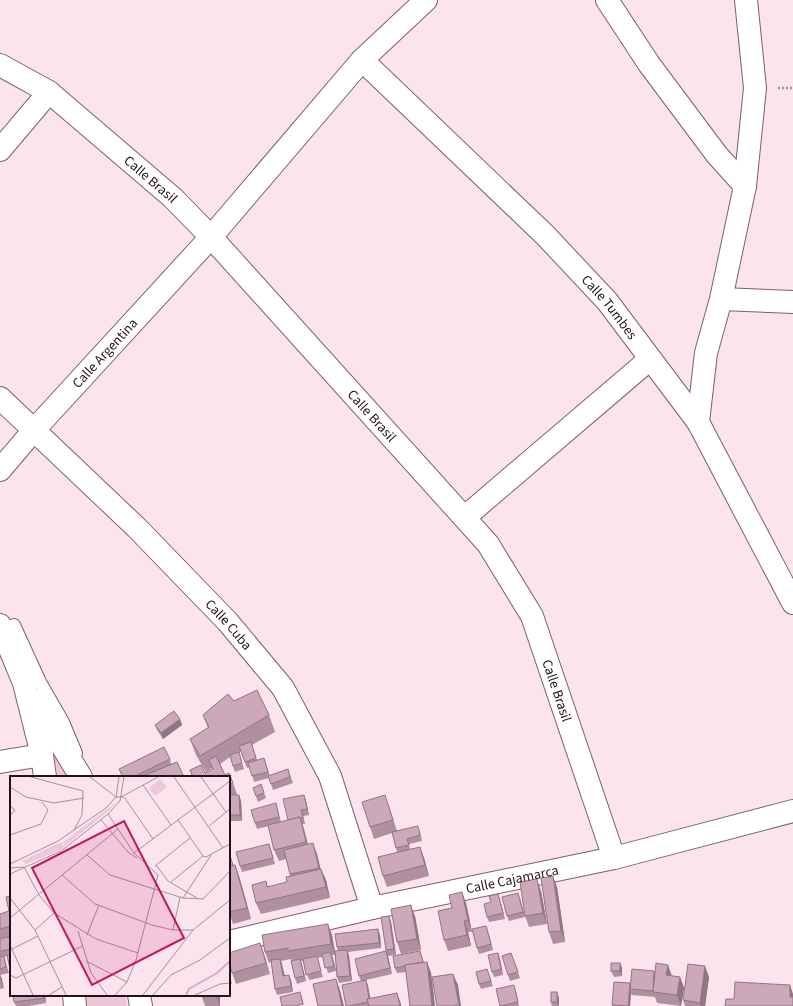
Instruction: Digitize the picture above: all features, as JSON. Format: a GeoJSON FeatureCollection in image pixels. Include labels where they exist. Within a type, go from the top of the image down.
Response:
{"type":"FeatureCollection","features":[{"type":"Feature","properties":{"kind":"street","name":"Calle Argentina"},"geometry":{"type":"LineString","coordinates":[[0,470],[34,430],[212,237],[362,60],[426,0]]}},
{"type":"Feature","properties":{"kind":"street"},"geometry":{"type":"LineString","coordinates":[[607,0],[649,64],[717,155],[745,186]]}},
{"type":"Feature","properties":{"kind":"street"},"geometry":{"type":"LineString","coordinates":[[698,422],[706,353],[721,299],[745,186],[754,88],[746,0]]}},
{"type":"Feature","properties":{"kind":"street","name":"Calle Tumbes"},"geometry":{"type":"LineString","coordinates":[[362,60],[545,235],[607,301],[698,422],[793,603]]}},
{"type":"Feature","properties":{"kind":"street","name":"Calle Brasil"},"geometry":{"type":"LineString","coordinates":[[0,65],[49,92],[173,198],[212,237],[488,544],[532,616],[614,858]]}},
{"type":"Feature","properties":{"kind":"street"},"geometry":{"type":"LineString","coordinates":[[0,150],[49,92]]}},
{"type":"Feature","properties":{"kind":"street"},"geometry":{"type":"LineString","coordinates":[[721,299],[793,302]]}},
{"type":"Feature","properties":{"kind":"street"},"geometry":{"type":"LineString","coordinates":[[464,517],[650,359]]}},
{"type":"Feature","properties":{"kind":"street","name":"Calle Cuba"},"geometry":{"type":"LineString","coordinates":[[0,398],[137,528],[227,621],[283,688],[330,776],[372,908]]}},
{"type":"Feature","properties":{"kind":"street"},"geometry":{"type":"LineString","coordinates":[[7,625],[24,683],[42,755],[45,776]]}},
{"type":"Feature","properties":{"kind":"street"},"geometry":{"type":"LineString","coordinates":[[24,683],[81,776]]}},
{"type":"Feature","properties":{"kind":"street"},"geometry":{"type":"LineString","coordinates":[[0,762],[42,755]]}},
{"type":"Feature","properties":{"kind":"street","name":"Calle Cajamarca"},"geometry":{"type":"LineString","coordinates":[[230,942],[372,908],[614,858],[793,811]]}},
{"type":"Feature","properties":{"kind":"street"},"geometry":{"type":"LineString","coordinates":[[74,996],[76,1006]]}},
{"type":"Feature","properties":{"kind":"street"},"geometry":{"type":"LineString","coordinates":[[139,996],[141,1006]]}},
{"type":"Feature","properties":{"kind":"lane"},"geometry":{"type":"LineString","coordinates":[[7,625],[63,722],[76,751],[82,776]]}},
{"type":"Feature","properties":{"kind":"shaded area"},"geometry":{"type":"Polygon","coordinates":[[[45,728],[70,776],[52,776],[45,728]]]}},
{"type":"Feature","properties":{"kind":"shaded area"},"geometry":{"type":"Polygon","coordinates":[[[84,996],[125,996],[127,1006],[85,1006],[84,996]]]}},
{"type":"Feature","properties":{"kind":"building"},"geometry":{"type":"Polygon","coordinates":[[[257,690],[269,715],[200,756],[190,739],[209,727],[203,715],[228,694],[234,701],[257,690]]]}},
{"type":"Feature","properties":{"kind":"building"},"geometry":{"type":"Polygon","coordinates":[[[174,711],[180,719],[161,733],[155,725],[174,711]]]}},
{"type":"Feature","properties":{"kind":"building"},"geometry":{"type":"Polygon","coordinates":[[[251,742],[256,758],[245,762],[239,746],[251,742]]]}},
{"type":"Feature","properties":{"kind":"building"},"geometry":{"type":"Polygon","coordinates":[[[164,747],[170,759],[135,776],[122,776],[119,769],[164,747]]]}},
{"type":"Feature","properties":{"kind":"building"},"geometry":{"type":"Polygon","coordinates":[[[239,752],[242,763],[233,766],[230,755],[239,752]]]}},
{"type":"Feature","properties":{"kind":"building"},"geometry":{"type":"Polygon","coordinates":[[[216,756],[225,775],[229,773],[233,783],[230,784],[230,776],[193,776],[190,770],[201,765],[205,773],[213,769],[209,760],[216,756]]]}},
{"type":"Feature","properties":{"kind":"building"},"geometry":{"type":"Polygon","coordinates":[[[264,758],[268,772],[252,776],[248,763],[264,758]]]}},
{"type":"Feature","properties":{"kind":"building"},"geometry":{"type":"Polygon","coordinates":[[[177,762],[184,776],[143,776],[177,762]]]}},
{"type":"Feature","properties":{"kind":"building"},"geometry":{"type":"Polygon","coordinates":[[[288,769],[290,777],[271,784],[268,776],[288,769]]]}},
{"type":"Feature","properties":{"kind":"building"},"geometry":{"type":"Polygon","coordinates":[[[261,784],[264,793],[256,796],[253,788],[261,784]]]}},
{"type":"Feature","properties":{"kind":"building"},"geometry":{"type":"Polygon","coordinates":[[[230,795],[239,795],[240,815],[230,815],[230,795]]]}},
{"type":"Feature","properties":{"kind":"building"},"geometry":{"type":"Polygon","coordinates":[[[304,795],[307,809],[301,810],[303,818],[300,817],[288,820],[283,799],[304,795]]]}},
{"type":"Feature","properties":{"kind":"building"},"geometry":{"type":"Polygon","coordinates":[[[385,795],[393,820],[370,827],[362,802],[385,795]]]}},
{"type":"Feature","properties":{"kind":"building"},"geometry":{"type":"Polygon","coordinates":[[[276,803],[279,817],[255,823],[251,810],[276,803]]]}},
{"type":"Feature","properties":{"kind":"building"},"geometry":{"type":"Polygon","coordinates":[[[300,817],[306,842],[274,850],[268,825],[300,817]]]}},
{"type":"Feature","properties":{"kind":"building"},"geometry":{"type":"Polygon","coordinates":[[[418,826],[420,835],[407,839],[409,845],[396,848],[392,832],[418,826]]]}},
{"type":"Feature","properties":{"kind":"building"},"geometry":{"type":"Polygon","coordinates":[[[313,843],[319,868],[290,874],[284,850],[313,843]]]}},
{"type":"Feature","properties":{"kind":"building"},"geometry":{"type":"Polygon","coordinates":[[[269,844],[273,858],[240,866],[236,852],[269,844]]]}},
{"type":"Feature","properties":{"kind":"building"},"geometry":{"type":"Polygon","coordinates":[[[420,847],[425,865],[383,876],[378,857],[420,847]]]}},
{"type":"Feature","properties":{"kind":"building"},"geometry":{"type":"Polygon","coordinates":[[[230,856],[233,865],[230,866],[230,856]]]}},
{"type":"Feature","properties":{"kind":"building"},"geometry":{"type":"Polygon","coordinates":[[[235,865],[247,908],[230,912],[230,866],[235,865]]]}},
{"type":"Feature","properties":{"kind":"building"},"geometry":{"type":"Polygon","coordinates":[[[321,869],[326,887],[256,903],[252,885],[266,881],[267,887],[287,882],[286,877],[321,869]]]}},
{"type":"Feature","properties":{"kind":"building"},"geometry":{"type":"Polygon","coordinates":[[[553,876],[561,931],[549,932],[541,878],[553,876]]]}},
{"type":"Feature","properties":{"kind":"building"},"geometry":{"type":"Polygon","coordinates":[[[537,879],[543,913],[525,916],[520,882],[537,879]]]}},
{"type":"Feature","properties":{"kind":"building"},"geometry":{"type":"Polygon","coordinates":[[[462,892],[468,920],[464,921],[467,935],[444,940],[438,911],[452,908],[449,895],[462,892]]]}},
{"type":"Feature","properties":{"kind":"building"},"geometry":{"type":"Polygon","coordinates":[[[518,893],[523,912],[507,916],[502,897],[518,893]]]}},
{"type":"Feature","properties":{"kind":"building"},"geometry":{"type":"Polygon","coordinates":[[[498,894],[503,913],[487,917],[484,904],[491,902],[489,896],[498,894]]]}},
{"type":"Feature","properties":{"kind":"building"},"geometry":{"type":"Polygon","coordinates":[[[10,896],[10,926],[0,929],[0,914],[9,911],[6,897],[10,896]]]}},
{"type":"Feature","properties":{"kind":"building"},"geometry":{"type":"Polygon","coordinates":[[[411,905],[417,939],[397,942],[391,909],[411,905]]]}},
{"type":"Feature","properties":{"kind":"building"},"geometry":{"type":"Polygon","coordinates":[[[389,916],[394,949],[386,950],[381,917],[389,916]]]}},
{"type":"Feature","properties":{"kind":"building"},"geometry":{"type":"Polygon","coordinates":[[[328,924],[331,944],[288,951],[288,948],[265,952],[262,935],[328,924]]]}},
{"type":"Feature","properties":{"kind":"building"},"geometry":{"type":"Polygon","coordinates":[[[486,926],[491,944],[477,948],[472,929],[486,926]]]}},
{"type":"Feature","properties":{"kind":"building"},"geometry":{"type":"Polygon","coordinates":[[[378,929],[379,943],[337,947],[335,934],[378,929]]]}},
{"type":"Feature","properties":{"kind":"building"},"geometry":{"type":"Polygon","coordinates":[[[10,936],[10,949],[0,951],[0,939],[10,936]]]}},
{"type":"Feature","properties":{"kind":"building"},"geometry":{"type":"Polygon","coordinates":[[[260,943],[266,963],[232,973],[230,965],[230,953],[260,943]]]}},
{"type":"Feature","properties":{"kind":"building"},"geometry":{"type":"Polygon","coordinates":[[[347,950],[350,976],[337,977],[335,951],[347,950]]]}},
{"type":"Feature","properties":{"kind":"building"},"geometry":{"type":"Polygon","coordinates":[[[386,951],[390,968],[359,976],[355,959],[386,951]]]}},
{"type":"Feature","properties":{"kind":"building"},"geometry":{"type":"Polygon","coordinates":[[[420,951],[423,962],[395,968],[393,956],[420,951]]]}},
{"type":"Feature","properties":{"kind":"building"},"geometry":{"type":"Polygon","coordinates":[[[330,952],[334,966],[325,968],[322,954],[330,952]]]}},
{"type":"Feature","properties":{"kind":"building"},"geometry":{"type":"Polygon","coordinates":[[[498,953],[501,969],[492,972],[488,955],[498,953]]]}},
{"type":"Feature","properties":{"kind":"building"},"geometry":{"type":"Polygon","coordinates":[[[511,953],[518,972],[508,975],[502,956],[511,953]]]}},
{"type":"Feature","properties":{"kind":"building"},"geometry":{"type":"Polygon","coordinates":[[[10,954],[10,969],[7,955],[10,954]]]}},
{"type":"Feature","properties":{"kind":"building"},"geometry":{"type":"Polygon","coordinates":[[[4,956],[6,967],[0,969],[0,957],[4,956]]]}},
{"type":"Feature","properties":{"kind":"building"},"geometry":{"type":"Polygon","coordinates":[[[317,956],[321,971],[306,975],[303,959],[317,956]]]}},
{"type":"Feature","properties":{"kind":"building"},"geometry":{"type":"Polygon","coordinates":[[[280,959],[283,976],[289,975],[291,986],[275,989],[271,960],[280,959]]]}},
{"type":"Feature","properties":{"kind":"building"},"geometry":{"type":"Polygon","coordinates":[[[300,959],[304,976],[295,978],[291,961],[300,959]]]}},
{"type":"Feature","properties":{"kind":"building"},"geometry":{"type":"Polygon","coordinates":[[[427,962],[432,1006],[410,1006],[405,965],[427,962]]]}},
{"type":"Feature","properties":{"kind":"building"},"geometry":{"type":"Polygon","coordinates":[[[611,963],[620,963],[620,971],[611,971],[611,963]]]}},
{"type":"Feature","properties":{"kind":"building"},"geometry":{"type":"Polygon","coordinates":[[[656,963],[668,965],[666,975],[680,977],[677,995],[653,992],[656,963]]]}},
{"type":"Feature","properties":{"kind":"building"},"geometry":{"type":"Polygon","coordinates":[[[688,964],[705,966],[700,1003],[683,1000],[688,964]]]}},
{"type":"Feature","properties":{"kind":"building"},"geometry":{"type":"Polygon","coordinates":[[[487,969],[491,981],[479,984],[476,972],[487,969]]]}},
{"type":"Feature","properties":{"kind":"building"},"geometry":{"type":"Polygon","coordinates":[[[632,969],[654,971],[653,991],[630,989],[632,969]]]}},
{"type":"Feature","properties":{"kind":"building"},"geometry":{"type":"Polygon","coordinates":[[[453,974],[459,1005],[437,1006],[432,977],[453,974]]]}},
{"type":"Feature","properties":{"kind":"building"},"geometry":{"type":"Polygon","coordinates":[[[336,979],[342,1006],[318,1006],[313,984],[336,979]]]}},
{"type":"Feature","properties":{"kind":"building"},"geometry":{"type":"Polygon","coordinates":[[[366,980],[369,999],[367,999],[368,1002],[346,1006],[342,985],[366,980]]]}},
{"type":"Feature","properties":{"kind":"building"},"geometry":{"type":"Polygon","coordinates":[[[614,982],[630,983],[628,1006],[612,1005],[614,982]]]}},
{"type":"Feature","properties":{"kind":"building"},"geometry":{"type":"Polygon","coordinates":[[[735,982],[790,985],[790,997],[793,997],[793,1006],[725,1006],[726,999],[734,999],[735,982]]]}},
{"type":"Feature","properties":{"kind":"building"},"geometry":{"type":"Polygon","coordinates":[[[514,985],[518,1002],[500,1006],[496,989],[514,985]]]}},
{"type":"Feature","properties":{"kind":"building"},"geometry":{"type":"Polygon","coordinates":[[[300,992],[303,1004],[295,1006],[282,1006],[280,997],[300,992]]]}},
{"type":"Feature","properties":{"kind":"building"},"geometry":{"type":"Polygon","coordinates":[[[551,992],[557,992],[557,1002],[551,1002],[551,992]]]}},
{"type":"Feature","properties":{"kind":"building"},"geometry":{"type":"Polygon","coordinates":[[[397,993],[400,1006],[369,1006],[367,999],[397,993]]]}},
{"type":"Feature","properties":{"kind":"building"},"geometry":{"type":"Polygon","coordinates":[[[13,996],[44,996],[44,998],[14,1002],[13,996]]]}}]}
